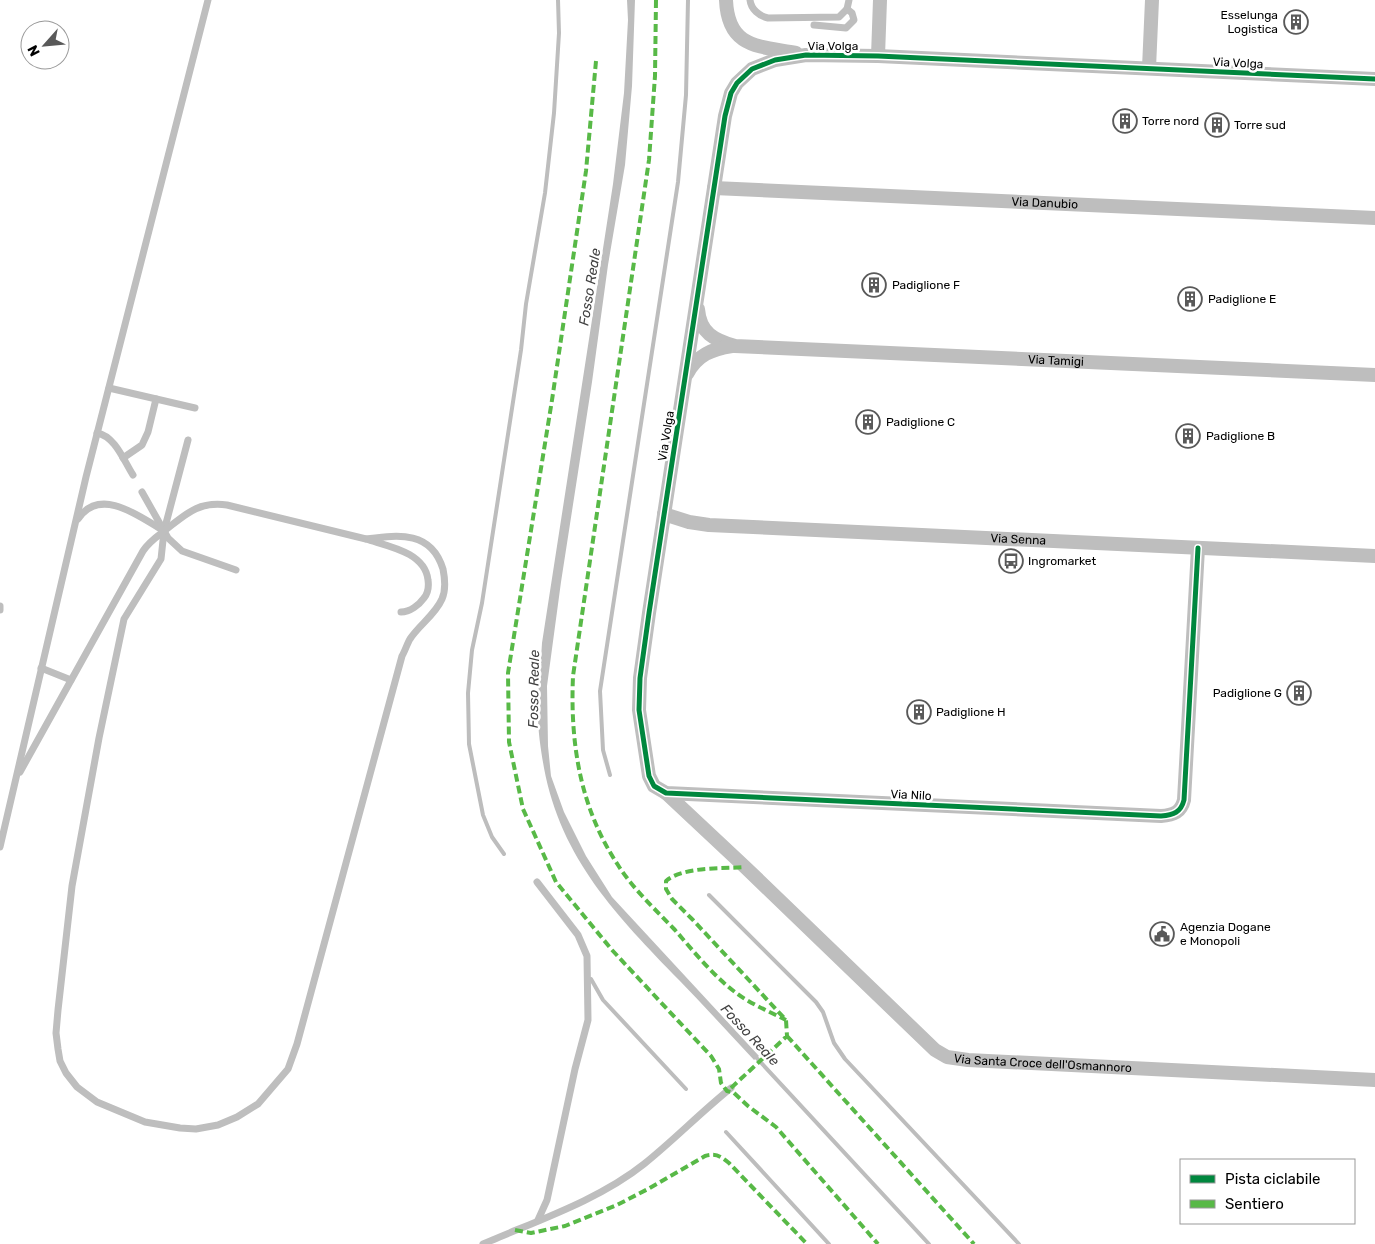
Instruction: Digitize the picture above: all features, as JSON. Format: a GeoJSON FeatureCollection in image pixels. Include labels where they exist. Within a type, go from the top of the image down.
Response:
{"type":"FeatureCollection","features":[{"type":"Feature","properties":{"kind":"street"},"geometry":{"type":"LineString","coordinates":[[726,0],[727,14],[736,34],[752,45],[806,55]]}},
{"type":"Feature","properties":{"kind":"street"},"geometry":{"type":"LineString","coordinates":[[878,56],[880,0]]}},
{"type":"Feature","properties":{"kind":"street"},"geometry":{"type":"LineString","coordinates":[[1149,68],[1152,0]]}},
{"type":"Feature","properties":{"kind":"street","name":"Via Volga"},"geometry":{"type":"LineString","coordinates":[[664,514],[725,116],[731,93],[737,83],[752,69],[762,64],[806,55],[878,56],[1375,79]]}},
{"type":"Feature","properties":{"kind":"street","name":"Via Danubio"},"geometry":{"type":"LineString","coordinates":[[714,188],[1375,218]]}},
{"type":"Feature","properties":{"kind":"street","name":"Via Tamigi"},"geometry":{"type":"LineString","coordinates":[[697,298],[698,314],[705,330],[720,342],[735,346]]}},
{"type":"Feature","properties":{"kind":"street","name":"Via Tamigi"},"geometry":{"type":"LineString","coordinates":[[685,380],[694,362],[701,357],[720,348],[735,346],[1375,375]]}},
{"type":"Feature","properties":{"kind":"street"},"geometry":{"type":"LineString","coordinates":[[664,514],[640,678],[639,710],[650,776],[654,786],[666,794]]}},
{"type":"Feature","properties":{"kind":"street","name":"Via Senna"},"geometry":{"type":"LineString","coordinates":[[664,514],[689,522],[709,525],[1375,556]]}},
{"type":"Feature","properties":{"kind":"street","name":"Via Nilo"},"geometry":{"type":"LineString","coordinates":[[666,794],[1168,816],[1179,811],[1182,807],[1187,747],[1198,548]]}},
{"type":"Feature","properties":{"kind":"street","name":"Via Santa Croce dell'Osmannoro"},"geometry":{"type":"LineString","coordinates":[[666,794],[745,867],[935,1050],[947,1057],[968,1060],[1375,1080]]}},
{"type":"Feature","properties":{"kind":"lane"},"geometry":{"type":"LineString","coordinates":[[0,847],[97,433],[208,0]]}},
{"type":"Feature","properties":{"kind":"lane"},"geometry":{"type":"LineString","coordinates":[[750,0],[758,14],[768,18],[840,17],[847,9],[849,0]]}},
{"type":"Feature","properties":{"kind":"lane"},"geometry":{"type":"LineString","coordinates":[[814,25],[846,28],[854,20],[852,14],[847,9]]}},
{"type":"Feature","properties":{"kind":"lane"},"geometry":{"type":"LineString","coordinates":[[109,388],[195,408]]}},
{"type":"Feature","properties":{"kind":"lane"},"geometry":{"type":"LineString","coordinates":[[123,458],[142,445],[148,432],[156,399]]}},
{"type":"Feature","properties":{"kind":"lane"},"geometry":{"type":"LineString","coordinates":[[97,433],[107,436],[133,475]]}},
{"type":"Feature","properties":{"kind":"lane"},"geometry":{"type":"LineString","coordinates":[[188,440],[164,531],[161,559],[124,619],[99,738],[72,886],[56,1033],[60,1061],[66,1073],[77,1087],[97,1102],[145,1122],[188,1128],[218,1126],[258,1104],[274,1088],[288,1069],[297,1044],[402,656],[410,639],[436,610],[445,586],[443,569],[438,557],[426,544],[405,536],[366,539]]}},
{"type":"Feature","properties":{"kind":"lane"},"geometry":{"type":"LineString","coordinates":[[142,492],[168,538],[182,551],[236,570]]}},
{"type":"Feature","properties":{"kind":"lane"},"geometry":{"type":"LineString","coordinates":[[74,528],[82,512],[89,506],[97,503],[124,508],[164,531]]}},
{"type":"Feature","properties":{"kind":"lane"},"geometry":{"type":"LineString","coordinates":[[15,780],[142,550],[149,542],[195,508],[219,504],[366,539],[410,554],[428,574],[429,587],[425,598],[409,610],[401,612]]}},
{"type":"Feature","properties":{"kind":"lane"},"geometry":{"type":"LineString","coordinates":[[42,668],[71,680]]}},
{"type":"Feature","properties":{"kind":"lane"},"geometry":{"type":"LineString","coordinates":[[537,882],[578,935],[587,956],[588,1020],[575,1069],[547,1200],[538,1220]]}},
{"type":"Feature","properties":{"kind":"lane"},"geometry":{"type":"LineString","coordinates":[[483,1244],[580,1202],[615,1184],[644,1165],[731,1088]]}},
{"type":"Feature","properties":{"kind":"shaded area"},"geometry":{"type":"Polygon","coordinates":[[[627,0],[635,0],[632,86],[625,165],[608,265],[547,686],[548,746],[551,776],[564,812],[586,856],[612,897],[759,1056],[754,1060],[634,933],[595,884],[578,858],[564,831],[552,801],[540,742],[538,706],[542,643],[613,184],[624,93],[628,20],[627,0]]]}},
{"type":"Feature","properties":{"kind":"waterway"},"geometry":{"type":"LineString","coordinates":[[504,854],[492,837],[483,815],[469,744],[468,693],[472,650],[482,603],[521,350],[526,304],[545,193],[554,113],[559,33],[558,0]]}},
{"type":"Feature","properties":{"kind":"waterway"},"geometry":{"type":"LineString","coordinates":[[610,775],[603,750],[600,691],[678,182],[686,95],[688,0]]}},
{"type":"Feature","properties":{"kind":"waterway"},"geometry":{"type":"LineString","coordinates":[[709,895],[816,1002],[823,1012],[834,1043],[845,1059],[1019,1244]]}},
{"type":"Feature","properties":{"kind":"waterway"},"geometry":{"type":"LineString","coordinates":[[591,979],[603,1000],[686,1089]]}},
{"type":"Feature","properties":{"kind":"waterway","name":"Fosso Reale"},"geometry":{"type":"LineString","coordinates":[[753,1054],[929,1244]]}},
{"type":"Feature","properties":{"kind":"waterway"},"geometry":{"type":"LineString","coordinates":[[726,1132],[829,1244]]}},
{"type":"Feature","properties":{"kind":"marked path"},"geometry":{"type":"LineString","coordinates":[[656,0],[655,76],[649,160],[573,676],[573,726],[576,750],[586,798],[595,821],[605,843],[630,882],[708,967],[735,992],[750,1002],[786,1020]]}},
{"type":"Feature","properties":{"kind":"marked path"},"geometry":{"type":"LineString","coordinates":[[596,61],[586,171],[552,400],[508,673],[509,742],[523,809],[556,882],[612,950],[711,1056],[719,1069],[721,1083],[727,1091],[734,1093],[776,1127],[878,1244]]}},
{"type":"Feature","properties":{"kind":"marked path"},"geometry":{"type":"LineString","coordinates":[[731,1088],[787,1036],[786,1020],[672,899],[666,889],[666,881],[674,876],[693,871],[745,867]]}},
{"type":"Feature","properties":{"kind":"marked path"},"geometry":{"type":"LineString","coordinates":[[787,1036],[974,1244]]}},
{"type":"Feature","properties":{"kind":"marked path"},"geometry":{"type":"LineString","coordinates":[[515,1230],[531,1233],[565,1226],[617,1205],[705,1156],[715,1155],[729,1163],[807,1244]]}},
{"type":"Feature","properties":{"kind":"cycle path"},"geometry":{"type":"LineString","coordinates":[[1198,548],[1184,800],[1179,810],[1173,814],[1161,816],[666,793],[654,786],[649,776],[639,710],[640,678],[725,116],[731,93],[737,83],[752,69],[775,60],[806,55],[878,56],[1375,79]]}},
{"type":"Feature","properties":{"kind":"place","name":"Esselunga Logistica"},"geometry":{"type":"Point","coordinates":[1296,22]}},
{"type":"Feature","properties":{"kind":"place","name":"Torre nord"},"geometry":{"type":"Point","coordinates":[1125,121]}},
{"type":"Feature","properties":{"kind":"place","name":"Torre sud"},"geometry":{"type":"Point","coordinates":[1217,125]}},
{"type":"Feature","properties":{"kind":"place","name":"Padiglione F"},"geometry":{"type":"Point","coordinates":[874,285]}},
{"type":"Feature","properties":{"kind":"place","name":"Padiglione E"},"geometry":{"type":"Point","coordinates":[1190,299]}},
{"type":"Feature","properties":{"kind":"place","name":"Padiglione C"},"geometry":{"type":"Point","coordinates":[868,422]}},
{"type":"Feature","properties":{"kind":"place","name":"Padiglione B"},"geometry":{"type":"Point","coordinates":[1188,436]}},
{"type":"Feature","properties":{"kind":"place","name":"Ingromarket"},"geometry":{"type":"Point","coordinates":[1011,561]}},
{"type":"Feature","properties":{"kind":"place","name":"Padiglione G"},"geometry":{"type":"Point","coordinates":[1299,693]}},
{"type":"Feature","properties":{"kind":"place","name":"Padiglione H"},"geometry":{"type":"Point","coordinates":[919,712]}},
{"type":"Feature","properties":{"kind":"place","name":"Agenzia Dogane e Monopoli"},"geometry":{"type":"Point","coordinates":[1162,934]}}]}
